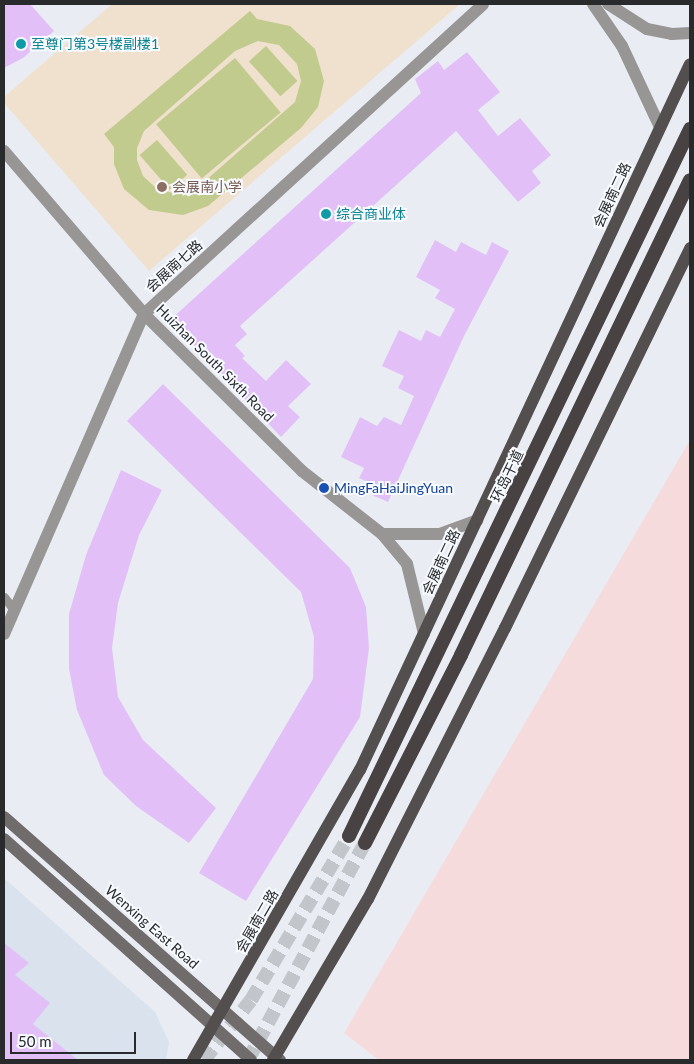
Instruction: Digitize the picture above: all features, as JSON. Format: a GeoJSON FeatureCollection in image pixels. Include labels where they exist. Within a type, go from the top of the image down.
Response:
{"type":"FeatureCollection","features":[{"type":"Feature","properties":{"kind":"highway","name":"环岛干道"},"geometry":{"type":"LineString","coordinates":[[349,836],[690,129]]}},
{"type":"Feature","properties":{"kind":"highway"},"geometry":{"type":"LineString","coordinates":[[365,843],[461,655],[690,180]]}},
{"type":"Feature","properties":{"kind":"main road","name":"会展南二路"},"geometry":{"type":"LineString","coordinates":[[194,1060],[360,770],[690,64]]}},
{"type":"Feature","properties":{"kind":"main road"},"geometry":{"type":"LineString","coordinates":[[276,1059],[372,890],[505,628],[690,248]]}},
{"type":"Feature","properties":{"kind":"main road","name":"Wenxing East Road"},"geometry":{"type":"LineString","coordinates":[[4,817],[223,1009],[276,1059]]}},
{"type":"Feature","properties":{"kind":"main road"},"geometry":{"type":"LineString","coordinates":[[4,839],[251,1060]]}},
{"type":"Feature","properties":{"kind":"street","name":"会展南七路"},"geometry":{"type":"LineString","coordinates":[[4,634],[144,314],[483,4]]}},
{"type":"Feature","properties":{"kind":"street"},"geometry":{"type":"LineString","coordinates":[[593,4],[622,46],[660,127]]}},
{"type":"Feature","properties":{"kind":"street"},"geometry":{"type":"LineString","coordinates":[[608,4],[647,29],[672,34],[690,33]]}},
{"type":"Feature","properties":{"kind":"street","name":"Huizhan South Sixth Road"},"geometry":{"type":"LineString","coordinates":[[4,151],[144,314],[302,471],[382,534],[407,564],[424,634]]}},
{"type":"Feature","properties":{"kind":"street"},"geometry":{"type":"LineString","coordinates":[[382,534],[440,534],[478,520]]}},
{"type":"Feature","properties":{"kind":"lane"},"geometry":{"type":"LineString","coordinates":[[4,597],[14,610]]}},
{"type":"Feature","properties":{"kind":"shaded area","name":"会展南小学"},"geometry":{"type":"Polygon","coordinates":[[[112,4],[460,4],[149,271],[4,103],[4,97],[112,4]]]}},
{"type":"Feature","properties":{"kind":"shaded area"},"geometry":{"type":"Polygon","coordinates":[[[690,440],[690,1060],[379,1060],[344,1033],[690,440]]]}},
{"type":"Feature","properties":{"kind":"shaded area"},"geometry":{"type":"Polygon","coordinates":[[[4,878],[155,1012],[169,1042],[166,1060],[4,1060],[4,878]]]}},
{"type":"Feature","properties":{"kind":"green space"},"geometry":{"type":"Polygon","coordinates":[[[250,11],[257,19],[290,26],[315,49],[324,81],[318,107],[301,128],[208,206],[183,215],[149,210],[124,189],[114,164],[114,147],[104,134],[250,11]],[[258,41],[235,51],[144,131],[137,148],[137,160],[143,176],[156,188],[176,194],[197,188],[295,102],[301,81],[297,64],[279,45],[258,41]]]}},
{"type":"Feature","properties":{"kind":"green space"},"geometry":{"type":"Polygon","coordinates":[[[266,46],[297,81],[280,96],[249,61],[266,46]]]}},
{"type":"Feature","properties":{"kind":"green space"},"geometry":{"type":"Polygon","coordinates":[[[235,58],[281,112],[202,179],[156,124],[235,58]]]}},
{"type":"Feature","properties":{"kind":"green space"},"geometry":{"type":"Polygon","coordinates":[[[157,140],[187,175],[170,190],[140,155],[157,140]]]}},
{"type":"Feature","properties":{"kind":"building","name":"至尊门第3号楼副楼1"},"geometry":{"type":"Polygon","coordinates":[[[4,4],[30,4],[54,31],[23,58],[4,68],[4,4]]]}},
{"type":"Feature","properties":{"kind":"building"},"geometry":{"type":"Polygon","coordinates":[[[467,52],[500,92],[478,110],[498,136],[520,118],[551,155],[532,171],[541,183],[518,202],[456,131],[240,326],[247,334],[235,345],[245,356],[242,358],[266,381],[286,360],[311,384],[288,406],[300,417],[281,437],[170,320],[421,93],[415,79],[438,61],[444,70],[467,52]]]}},
{"type":"Feature","properties":{"kind":"building"},"geometry":{"type":"Polygon","coordinates":[[[435,240],[456,252],[461,242],[486,255],[492,242],[509,251],[464,336],[388,502],[372,495],[377,486],[359,478],[364,468],[341,457],[360,417],[377,426],[384,417],[401,425],[414,396],[398,388],[404,376],[382,366],[399,330],[421,341],[426,330],[440,337],[455,309],[435,298],[440,290],[416,277],[435,240]]]}},
{"type":"Feature","properties":{"kind":"building"},"geometry":{"type":"Polygon","coordinates":[[[163,384],[350,568],[366,607],[369,648],[360,717],[246,901],[199,873],[313,679],[314,637],[301,592],[127,421],[163,384]]]}},
{"type":"Feature","properties":{"kind":"building"},"geometry":{"type":"Polygon","coordinates":[[[121,470],[162,490],[139,535],[118,603],[112,648],[118,697],[143,740],[216,808],[189,843],[136,806],[104,775],[77,710],[69,669],[69,614],[86,555],[121,470]]]}},
{"type":"Feature","properties":{"kind":"building"},"geometry":{"type":"Polygon","coordinates":[[[4,943],[29,963],[15,975],[50,1003],[33,1024],[78,1060],[4,1060],[4,943]]]}},
{"type":"Feature","properties":{"kind":"tunnel"},"geometry":{"type":"LineString","coordinates":[[204,1060],[251,1000],[349,836]]}},
{"type":"Feature","properties":{"kind":"tunnel"},"geometry":{"type":"LineString","coordinates":[[248,1060],[365,843]]}},
{"type":"Feature","properties":{"kind":"place","name":"至尊门第3号楼副楼1"},"geometry":{"type":"Point","coordinates":[21,44]}},
{"type":"Feature","properties":{"kind":"place","name":"会展南小学"},"geometry":{"type":"Point","coordinates":[162,187]}},
{"type":"Feature","properties":{"kind":"place","name":"综合商业体"},"geometry":{"type":"Point","coordinates":[326,214]}},
{"type":"Feature","properties":{"kind":"place","name":"MingFaHaiJingYuan"},"geometry":{"type":"Point","coordinates":[324,488]}}]}
